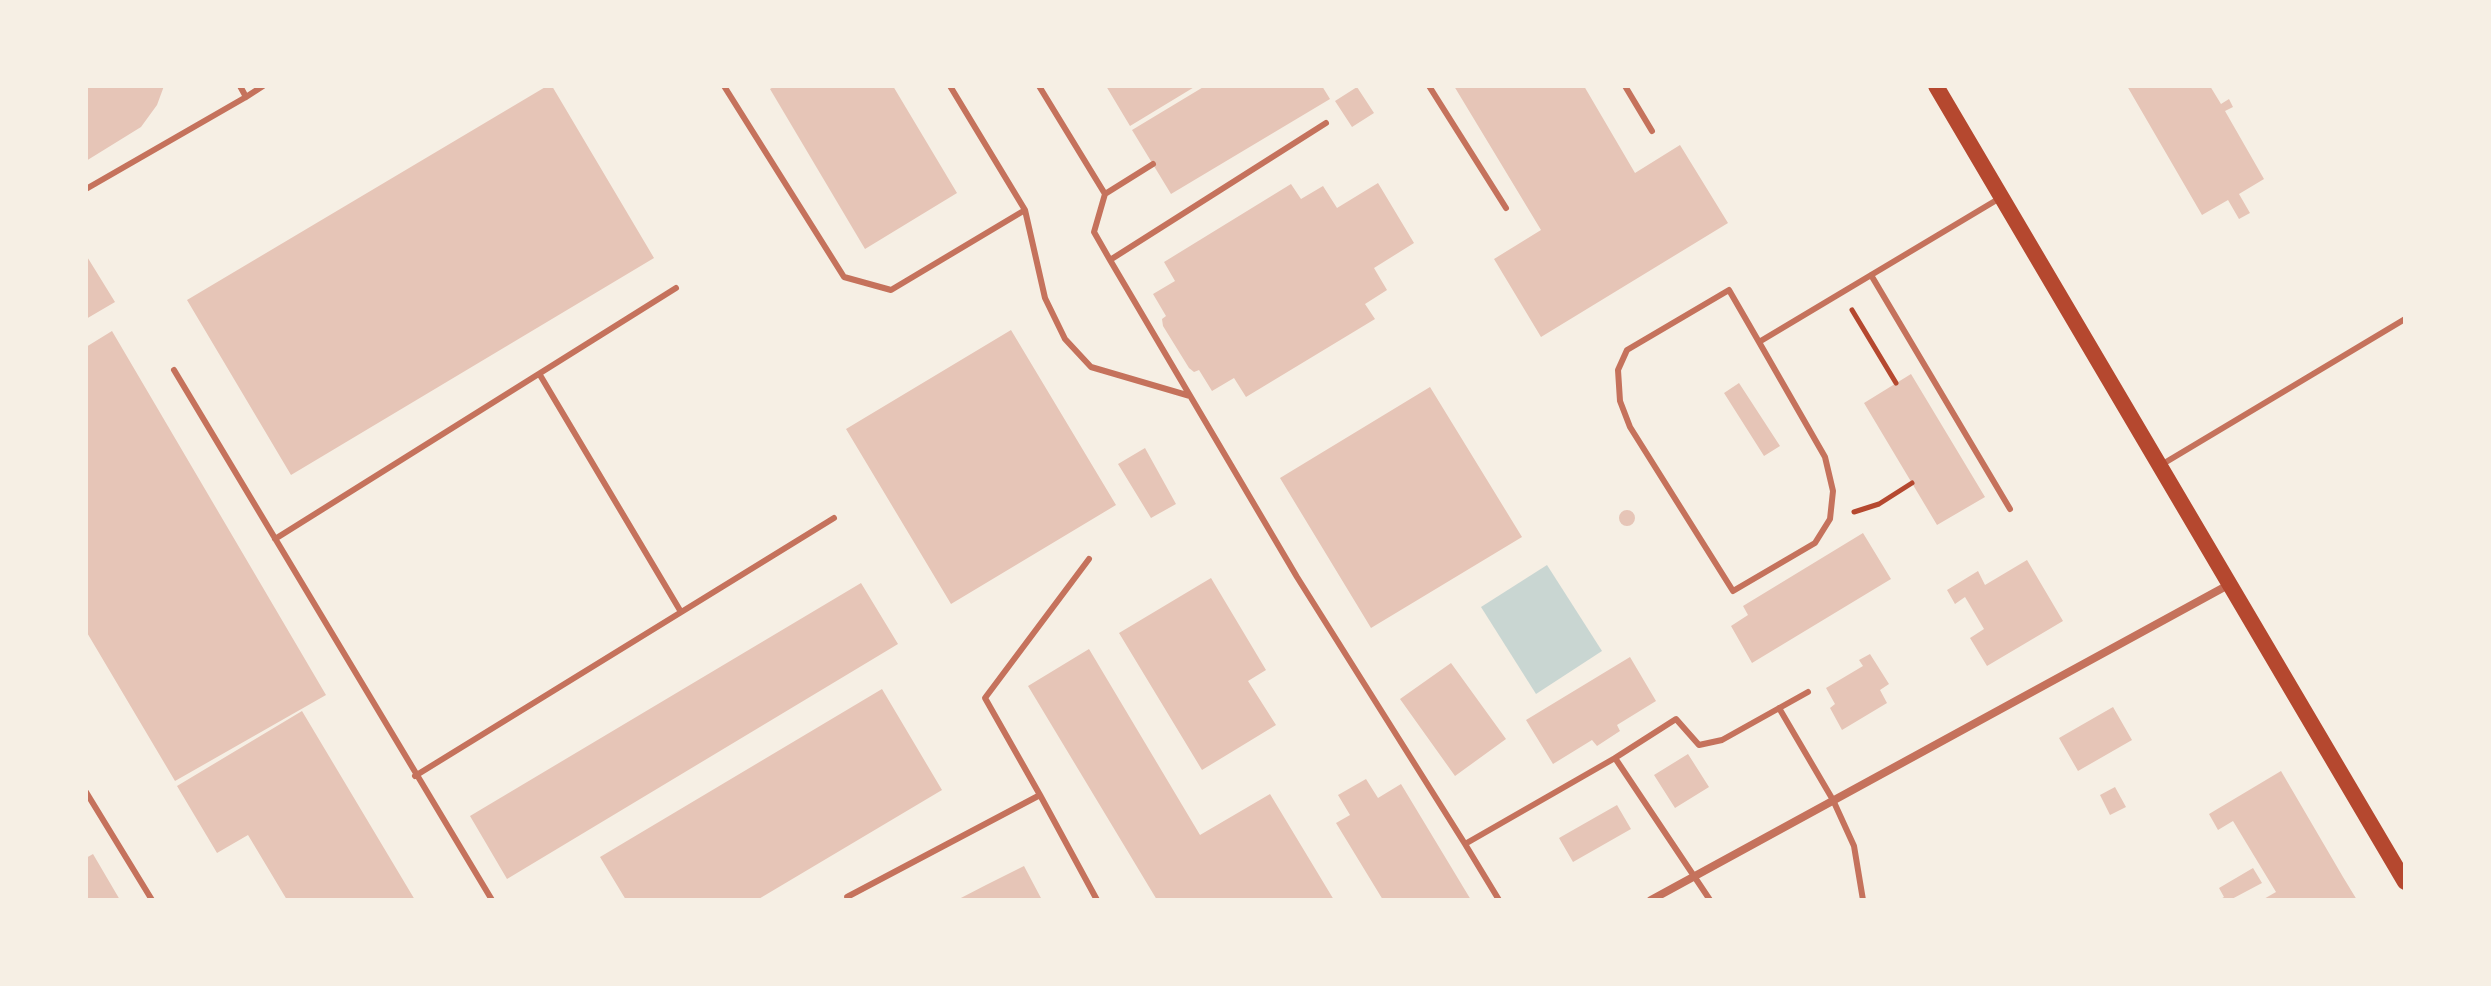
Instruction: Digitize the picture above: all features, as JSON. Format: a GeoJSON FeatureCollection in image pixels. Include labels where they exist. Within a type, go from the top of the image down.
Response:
{"type":"FeatureCollection","features":[{"type":"Feature","properties":{"kind":"main road"},"geometry":{"type":"LineString","coordinates":[[1936,86],[2405,882]]}},
{"type":"Feature","properties":{"kind":"street"},"geometry":{"type":"LineString","coordinates":[[1651,900],[2231,584]]}},
{"type":"Feature","properties":{"kind":"lane"},"geometry":{"type":"LineString","coordinates":[[240,86],[246,97]]}},
{"type":"Feature","properties":{"kind":"lane"},"geometry":{"type":"LineString","coordinates":[[86,189],[263,86]]}},
{"type":"Feature","properties":{"kind":"lane"},"geometry":{"type":"LineString","coordinates":[[724,86],[844,277],[891,290],[1025,210]]}},
{"type":"Feature","properties":{"kind":"lane"},"geometry":{"type":"LineString","coordinates":[[950,86],[1025,210],[1045,298],[1065,339],[1091,367],[1190,396]]}},
{"type":"Feature","properties":{"kind":"lane"},"geometry":{"type":"LineString","coordinates":[[1039,86],[1105,194]]}},
{"type":"Feature","properties":{"kind":"lane"},"geometry":{"type":"LineString","coordinates":[[1429,86],[1506,208]]}},
{"type":"Feature","properties":{"kind":"lane"},"geometry":{"type":"LineString","coordinates":[[1625,86],[1652,131]]}},
{"type":"Feature","properties":{"kind":"lane"},"geometry":{"type":"LineString","coordinates":[[1110,260],[1326,123]]}},
{"type":"Feature","properties":{"kind":"lane"},"geometry":{"type":"LineString","coordinates":[[1153,164],[1105,194],[1094,232],[1297,577],[1499,900]]}},
{"type":"Feature","properties":{"kind":"lane"},"geometry":{"type":"LineString","coordinates":[[1759,342],[2002,197]]}},
{"type":"Feature","properties":{"kind":"lane"},"geometry":{"type":"LineString","coordinates":[[1871,275],[2010,509]]}},
{"type":"Feature","properties":{"kind":"lane"},"geometry":{"type":"LineString","coordinates":[[275,539],[676,288]]}},
{"type":"Feature","properties":{"kind":"lane"},"geometry":{"type":"LineString","coordinates":[[1729,290],[1759,342],[1825,457],[1833,491],[1830,519],[1815,543],[1733,591],[1630,427],[1620,401],[1618,370],[1627,350],[1729,290]]}},
{"type":"Feature","properties":{"kind":"lane"},"geometry":{"type":"LineString","coordinates":[[2161,465],[2405,319]]}},
{"type":"Feature","properties":{"kind":"lane"},"geometry":{"type":"LineString","coordinates":[[174,370],[492,900]]}},
{"type":"Feature","properties":{"kind":"lane"},"geometry":{"type":"LineString","coordinates":[[540,375],[681,612]]}},
{"type":"Feature","properties":{"kind":"lane"},"geometry":{"type":"LineString","coordinates":[[415,776],[834,518]]}},
{"type":"Feature","properties":{"kind":"lane"},"geometry":{"type":"LineString","coordinates":[[1089,559],[985,698],[1097,900]]}},
{"type":"Feature","properties":{"kind":"lane"},"geometry":{"type":"LineString","coordinates":[[1465,844],[1615,758],[1676,719],[1699,745],[1722,740],[1808,692]]}},
{"type":"Feature","properties":{"kind":"lane"},"geometry":{"type":"LineString","coordinates":[[1779,708],[1833,800],[1854,846],[1863,900]]}},
{"type":"Feature","properties":{"kind":"lane"},"geometry":{"type":"LineString","coordinates":[[1615,758],[1710,900]]}},
{"type":"Feature","properties":{"kind":"lane"},"geometry":{"type":"LineString","coordinates":[[86,792],[152,900]]}},
{"type":"Feature","properties":{"kind":"lane"},"geometry":{"type":"LineString","coordinates":[[848,900],[847,897],[1040,795]]}},
{"type":"Feature","properties":{"kind":"path"},"geometry":{"type":"LineString","coordinates":[[1841,292],[1896,383]]}},
{"type":"Feature","properties":{"kind":"path"},"geometry":{"type":"LineString","coordinates":[[1830,519],[1879,504],[1912,483]]}},
{"type":"Feature","properties":{"kind":"shaded area"},"geometry":{"type":"Polygon","coordinates":[[[1547,565],[1602,651],[1536,694],[1481,607],[1547,565]]]}},
{"type":"Feature","properties":{"kind":"building"},"geometry":{"type":"Polygon","coordinates":[[[86,86],[164,86],[157,105],[141,127],[86,161],[86,86]]]}},
{"type":"Feature","properties":{"kind":"building"},"geometry":{"type":"Polygon","coordinates":[[[547,86],[552,86],[654,258],[291,475],[187,300],[547,86]]]}},
{"type":"Feature","properties":{"kind":"building"},"geometry":{"type":"Polygon","coordinates":[[[775,86],[893,86],[957,193],[865,249],[770,89],[775,86]]]}},
{"type":"Feature","properties":{"kind":"building"},"geometry":{"type":"Polygon","coordinates":[[[1106,86],[1196,86],[1130,126],[1106,86]]]}},
{"type":"Feature","properties":{"kind":"building"},"geometry":{"type":"Polygon","coordinates":[[[1205,86],[1322,86],[1330,99],[1171,194],[1132,130],[1205,86]]]}},
{"type":"Feature","properties":{"kind":"building"},"geometry":{"type":"Polygon","coordinates":[[[1454,86],[1584,86],[1635,173],[1680,145],[1728,223],[1541,337],[1494,259],[1541,230],[1454,86]]]}},
{"type":"Feature","properties":{"kind":"building"},"geometry":{"type":"Polygon","coordinates":[[[2127,86],[2210,86],[2221,104],[2229,99],[2233,107],[2225,111],[2264,179],[2239,194],[2250,213],[2239,219],[2228,200],[2202,215],[2127,86]]]}},
{"type":"Feature","properties":{"kind":"building"},"geometry":{"type":"Polygon","coordinates":[[[1357,87],[1374,113],[1352,127],[1335,101],[1357,87]]]}},
{"type":"Feature","properties":{"kind":"building"},"geometry":{"type":"Polygon","coordinates":[[[1378,183],[1414,243],[1374,268],[1387,290],[1365,304],[1375,319],[1246,397],[1234,378],[1212,391],[1199,370],[1194,372],[1189,368],[1163,326],[1162,319],[1166,316],[1153,294],[1175,281],[1164,262],[1291,184],[1301,199],[1323,186],[1337,208],[1378,183]]]}},
{"type":"Feature","properties":{"kind":"building"},"geometry":{"type":"Polygon","coordinates":[[[86,255],[115,302],[86,319],[86,255]]]}},
{"type":"Feature","properties":{"kind":"building"},"geometry":{"type":"Polygon","coordinates":[[[1011,330],[1116,505],[951,604],[846,429],[1011,330]]]}},
{"type":"Feature","properties":{"kind":"building"},"geometry":{"type":"Polygon","coordinates":[[[112,331],[326,695],[175,781],[86,631],[86,347],[112,331]]]}},
{"type":"Feature","properties":{"kind":"building"},"geometry":{"type":"Polygon","coordinates":[[[1911,374],[1985,497],[1937,525],[1864,403],[1911,374]]]}},
{"type":"Feature","properties":{"kind":"building"},"geometry":{"type":"Polygon","coordinates":[[[1739,383],[1780,446],[1764,456],[1724,393],[1739,383]]]}},
{"type":"Feature","properties":{"kind":"building"},"geometry":{"type":"Polygon","coordinates":[[[1430,387],[1522,537],[1371,628],[1280,478],[1430,387]]]}},
{"type":"Feature","properties":{"kind":"building"},"geometry":{"type":"Polygon","coordinates":[[[1145,448],[1176,504],[1151,518],[1118,464],[1145,448]]]}},
{"type":"Feature","properties":{"kind":"building"},"geometry":{"type":"Polygon","coordinates":[[[1627,510],[1633,512],[1633,524],[1627,526],[1621,524],[1619,518],[1621,512],[1627,510]]]}},
{"type":"Feature","properties":{"kind":"building"},"geometry":{"type":"Polygon","coordinates":[[[1863,533],[1891,579],[1752,663],[1731,626],[1748,615],[1743,606],[1863,533]]]}},
{"type":"Feature","properties":{"kind":"building"},"geometry":{"type":"Polygon","coordinates":[[[2027,560],[2063,621],[1987,666],[1970,638],[1984,629],[1965,597],[1955,604],[1947,590],[1978,571],[1985,585],[2027,560]]]}},
{"type":"Feature","properties":{"kind":"building"},"geometry":{"type":"Polygon","coordinates":[[[1211,578],[1266,670],[1248,681],[1276,725],[1202,770],[1119,633],[1211,578]]]}},
{"type":"Feature","properties":{"kind":"building"},"geometry":{"type":"Polygon","coordinates":[[[861,583],[898,644],[507,879],[470,816],[861,583]]]}},
{"type":"Feature","properties":{"kind":"building"},"geometry":{"type":"Polygon","coordinates":[[[1089,649],[1200,835],[1270,794],[1334,900],[1157,900],[1028,686],[1089,649]]]}},
{"type":"Feature","properties":{"kind":"building"},"geometry":{"type":"Polygon","coordinates":[[[1870,654],[1889,684],[1880,690],[1887,703],[1842,730],[1830,708],[1835,704],[1826,688],[1863,666],[1859,660],[1870,654]]]}},
{"type":"Feature","properties":{"kind":"building"},"geometry":{"type":"Polygon","coordinates":[[[1630,657],[1656,701],[1617,725],[1620,731],[1597,746],[1592,740],[1553,764],[1526,720],[1630,657]]]}},
{"type":"Feature","properties":{"kind":"building"},"geometry":{"type":"Polygon","coordinates":[[[1451,663],[1506,739],[1455,776],[1400,699],[1451,663]]]}},
{"type":"Feature","properties":{"kind":"building"},"geometry":{"type":"Polygon","coordinates":[[[882,689],[942,790],[757,900],[626,900],[600,857],[882,689]]]}},
{"type":"Feature","properties":{"kind":"building"},"geometry":{"type":"Polygon","coordinates":[[[2113,707],[2132,740],[2078,771],[2059,738],[2113,707]]]}},
{"type":"Feature","properties":{"kind":"building"},"geometry":{"type":"Polygon","coordinates":[[[302,711],[415,900],[287,900],[248,835],[217,853],[177,786],[302,711]]]}},
{"type":"Feature","properties":{"kind":"building"},"geometry":{"type":"Polygon","coordinates":[[[1688,754],[1709,787],[1675,808],[1654,775],[1688,754]]]}},
{"type":"Feature","properties":{"kind":"building"},"geometry":{"type":"Polygon","coordinates":[[[2281,771],[2357,900],[2262,900],[2276,892],[2233,821],[2218,830],[2209,814],[2281,771]]]}},
{"type":"Feature","properties":{"kind":"building"},"geometry":{"type":"Polygon","coordinates":[[[1366,779],[1378,798],[1401,784],[1471,900],[1383,900],[1336,823],[1350,815],[1338,795],[1366,779]]]}},
{"type":"Feature","properties":{"kind":"building"},"geometry":{"type":"Polygon","coordinates":[[[2115,787],[2126,807],[2110,815],[2100,795],[2115,787]]]}},
{"type":"Feature","properties":{"kind":"building"},"geometry":{"type":"Polygon","coordinates":[[[1617,805],[1631,829],[1573,862],[1559,838],[1617,805]]]}},
{"type":"Feature","properties":{"kind":"building"},"geometry":{"type":"Polygon","coordinates":[[[93,854],[120,900],[86,900],[86,858],[93,854]]]}},
{"type":"Feature","properties":{"kind":"building"},"geometry":{"type":"Polygon","coordinates":[[[1024,866],[1042,900],[957,900],[986,885],[1024,866]]]}},
{"type":"Feature","properties":{"kind":"building"},"geometry":{"type":"Polygon","coordinates":[[[2253,868],[2262,883],[2230,900],[2219,900],[2224,897],[2219,888],[2253,868]]]}}]}
